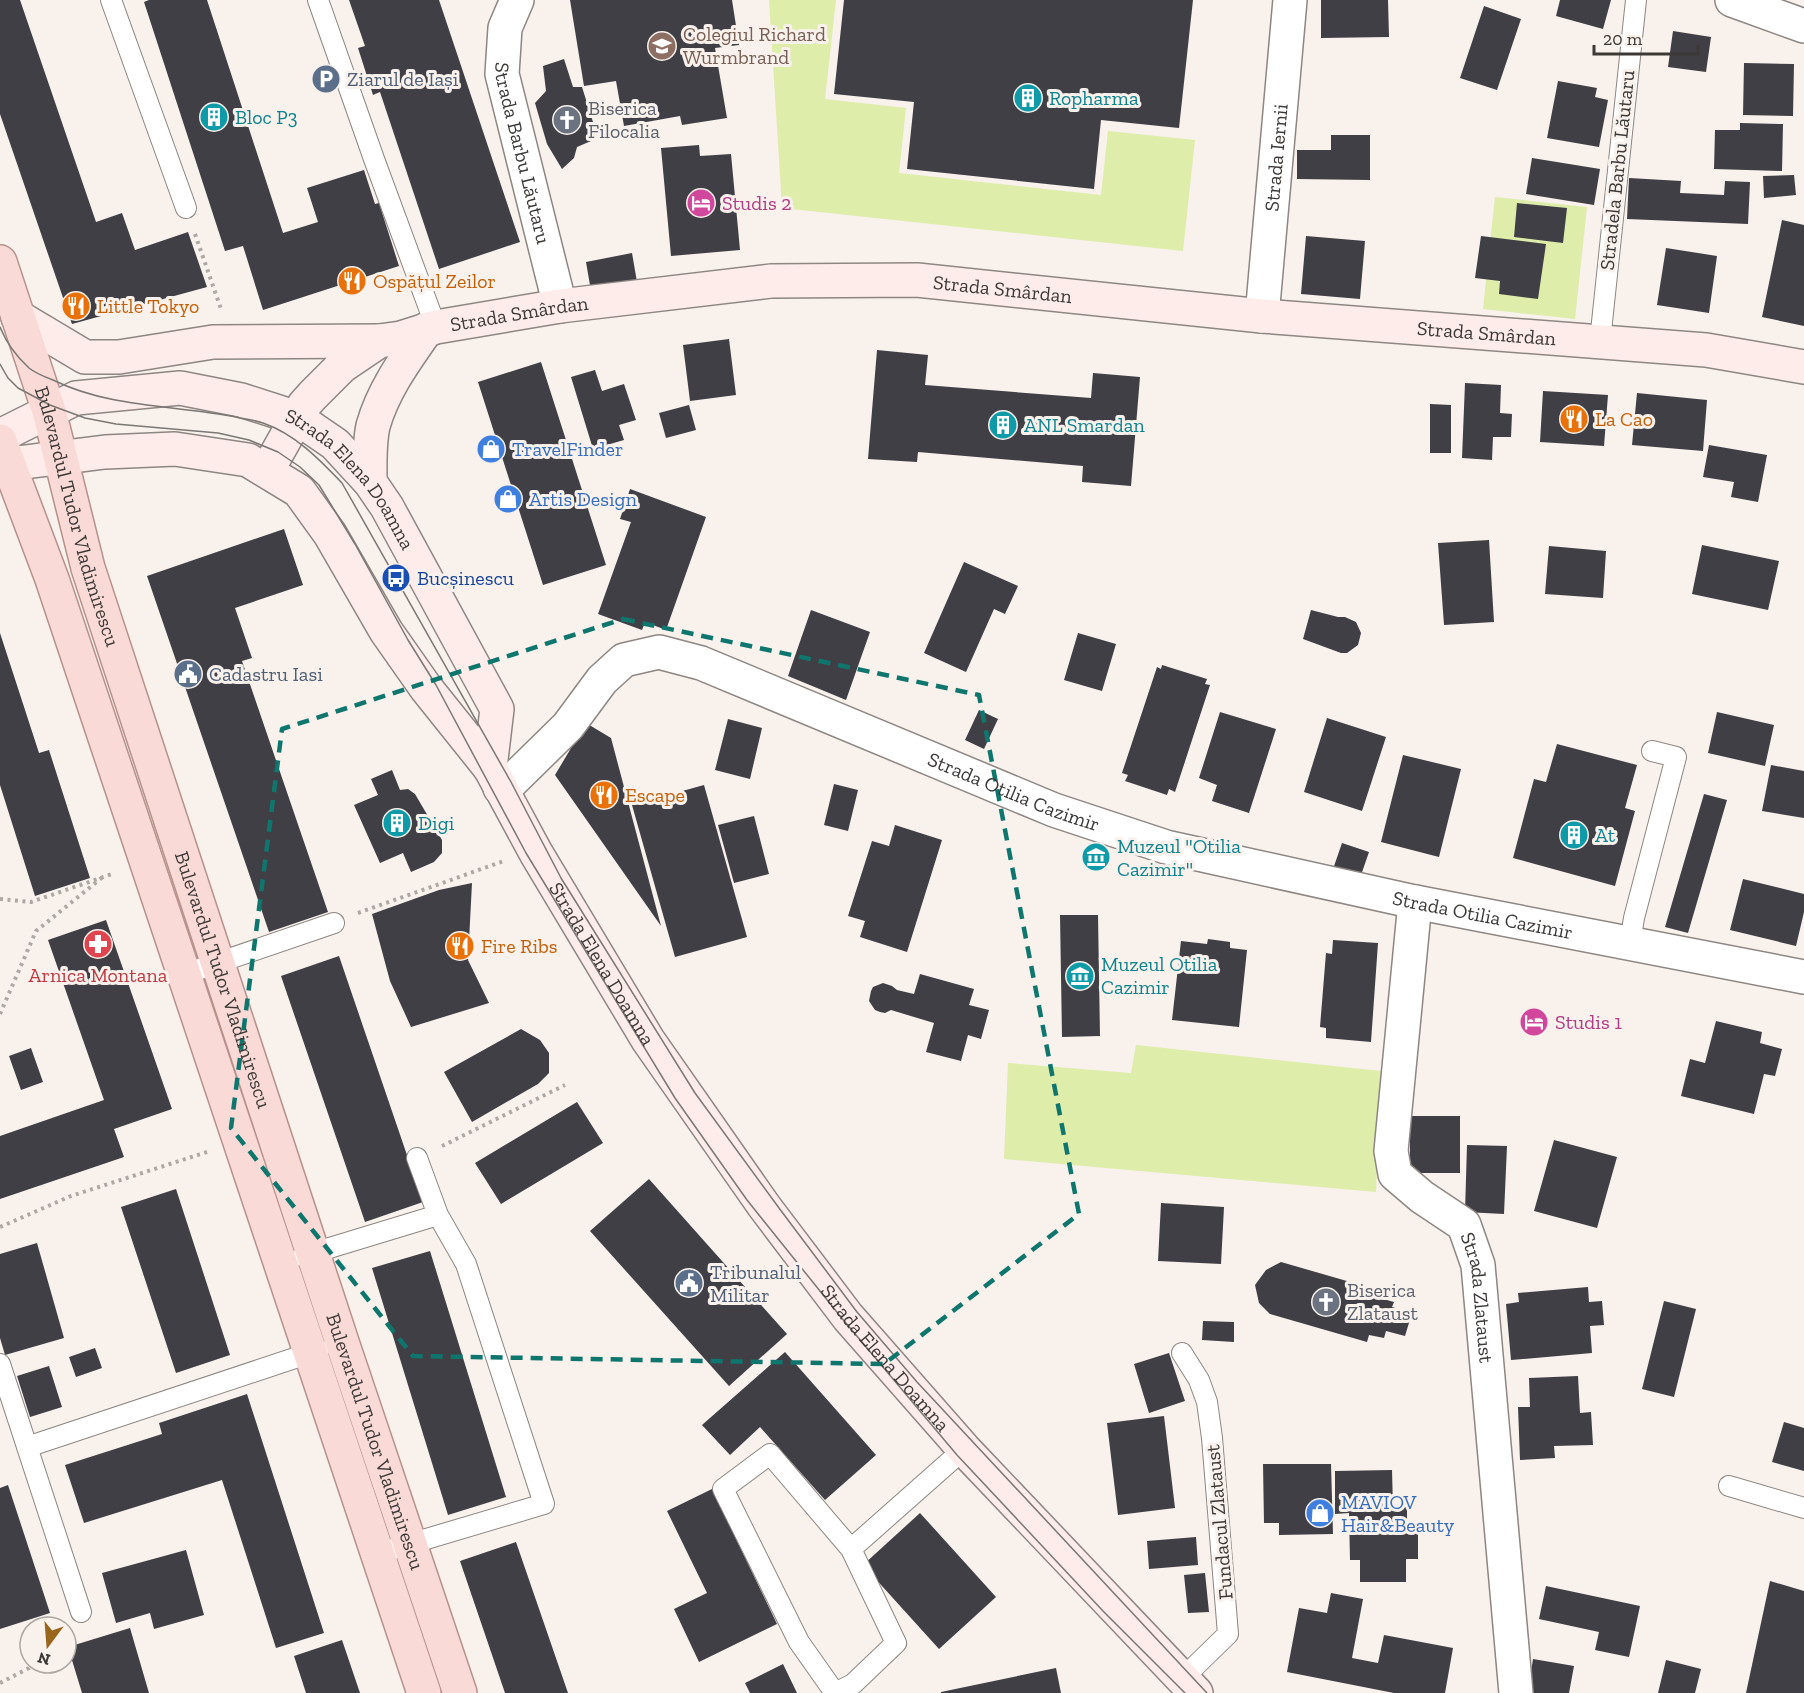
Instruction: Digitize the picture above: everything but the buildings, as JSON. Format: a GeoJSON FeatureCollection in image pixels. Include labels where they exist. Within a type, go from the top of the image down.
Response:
{"type":"FeatureCollection","features":[{"type":"Feature","properties":{"kind":"main road","name":"Bulevardul Tudor Vladimirescu"},"geometry":{"type":"LineString","coordinates":[[0,262],[49,411],[88,568],[342,1342],[460,1693]]}},
{"type":"Feature","properties":{"kind":"main road","name":"Strada Smârdan"},"geometry":{"type":"LineString","coordinates":[[267,471],[312,395],[342,366],[379,341],[401,338],[432,328],[560,306],[771,281],[917,280],[1262,316],[1706,350],[1804,367]]}},
{"type":"Feature","properties":{"kind":"main road"},"geometry":{"type":"LineString","coordinates":[[18,317],[85,357],[119,357],[213,342],[379,341]]}},
{"type":"Feature","properties":{"kind":"main road"},"geometry":{"type":"LineString","coordinates":[[370,482],[373,428],[382,400],[405,361],[432,328]]}},
{"type":"Feature","properties":{"kind":"main road","name":"Strada Elena Doamna"},"geometry":{"type":"LineString","coordinates":[[2,451],[49,411],[76,398],[180,388],[240,400],[297,418],[335,444],[370,482],[387,507],[497,709],[495,778]]}},
{"type":"Feature","properties":{"kind":"main road","name":"Strada Elena Doamna"},"geometry":{"type":"LineString","coordinates":[[2,451],[62,457],[105,452],[175,449],[248,460],[299,491],[330,534],[386,631],[426,688],[495,778],[536,853],[648,1040],[764,1206],[848,1317],[964,1449],[1189,1686]]}},
{"type":"Feature","properties":{"kind":"main road","name":"Bulevardul Tudor Vladimirescu"},"geometry":{"type":"LineString","coordinates":[[2,451],[52,579],[424,1693]]}},
{"type":"Feature","properties":{"kind":"street","name":"Strada Barbu Lăutaru"},"geometry":{"type":"LineString","coordinates":[[517,0],[506,28],[502,74],[560,306]]}},
{"type":"Feature","properties":{"kind":"street","name":"Strada Iernii"},"geometry":{"type":"LineString","coordinates":[[1262,316],[1290,0]]}},
{"type":"Feature","properties":{"kind":"street"},"geometry":{"type":"LineString","coordinates":[[1732,0],[1804,26]]}},
{"type":"Feature","properties":{"kind":"street","name":"Strada Otilia Cazimir"},"geometry":{"type":"LineString","coordinates":[[495,778],[511,782],[568,726],[602,680],[624,660],[659,652],[700,663],[1054,810],[1166,847],[1415,902],[1804,977]]}},
{"type":"Feature","properties":{"kind":"street","name":"Strada Zlataust"},"geometry":{"type":"LineString","coordinates":[[1415,902],[1390,1151],[1395,1174],[1422,1197],[1464,1225],[1478,1265],[1516,1693]]}},
{"type":"Feature","properties":{"kind":"lane"},"geometry":{"type":"LineString","coordinates":[[111,0],[186,207]]}},
{"type":"Feature","properties":{"kind":"lane"},"geometry":{"type":"LineString","coordinates":[[318,0],[432,328]]}},
{"type":"Feature","properties":{"kind":"lane","name":"Stradela Barbu Lăutaru"},"geometry":{"type":"LineString","coordinates":[[1600,341],[1636,0]]}},
{"type":"Feature","properties":{"kind":"lane"},"geometry":{"type":"LineString","coordinates":[[1630,943],[1634,918],[1676,757],[1652,751]]}},
{"type":"Feature","properties":{"kind":"lane"},"geometry":{"type":"LineString","coordinates":[[185,974],[334,923]]}},
{"type":"Feature","properties":{"kind":"lane"},"geometry":{"type":"LineString","coordinates":[[376,1554],[544,1504],[466,1264],[438,1215],[417,1158]]}},
{"type":"Feature","properties":{"kind":"lane"},"geometry":{"type":"LineString","coordinates":[[280,1262],[438,1215]]}},
{"type":"Feature","properties":{"kind":"lane"},"geometry":{"type":"LineString","coordinates":[[27,1447],[342,1342]]}},
{"type":"Feature","properties":{"kind":"lane","name":"Fundacul Zlataust"},"geometry":{"type":"LineString","coordinates":[[1182,1353],[1199,1380],[1207,1402],[1228,1634],[1189,1686]]}},
{"type":"Feature","properties":{"kind":"lane"},"geometry":{"type":"LineString","coordinates":[[0,1364],[81,1612]]}},
{"type":"Feature","properties":{"kind":"lane"},"geometry":{"type":"LineString","coordinates":[[851,1549],[964,1449]]}},
{"type":"Feature","properties":{"kind":"lane"},"geometry":{"type":"LineString","coordinates":[[770,1454],[851,1549],[896,1643],[854,1689],[835,1693],[799,1642],[723,1489],[770,1454]]}},
{"type":"Feature","properties":{"kind":"lane"},"geometry":{"type":"LineString","coordinates":[[1729,1486],[1804,1508]]}},
{"type":"Feature","properties":{"kind":"path"},"geometry":{"type":"LineString","coordinates":[[186,207],[224,318]]}},
{"type":"Feature","properties":{"kind":"path"},"geometry":{"type":"LineString","coordinates":[[334,923],[368,908],[526,853],[536,853]]}},
{"type":"Feature","properties":{"kind":"path"},"geometry":{"type":"LineString","coordinates":[[0,898],[31,902],[147,863]]}},
{"type":"Feature","properties":{"kind":"path"},"geometry":{"type":"LineString","coordinates":[[0,1014],[36,931],[104,876]]}},
{"type":"Feature","properties":{"kind":"path"},"geometry":{"type":"LineString","coordinates":[[417,1158],[565,1085]]}},
{"type":"Feature","properties":{"kind":"path"},"geometry":{"type":"LineString","coordinates":[[0,1227],[71,1196],[239,1141]]}},
{"type":"Feature","properties":{"kind":"path"},"geometry":{"type":"LineString","coordinates":[[0,1683],[18,1674]]}},
{"type":"Feature","properties":{"kind":"highlighted area"},"geometry":{"type":"Polygon","coordinates":[[[623,619],[979,695],[1079,1214],[884,1364],[413,1356],[231,1128],[282,729],[623,619]]]}},
{"type":"Feature","properties":{"kind":"green space"},"geometry":{"type":"Polygon","coordinates":[[[769,0],[836,0],[825,99],[906,108],[899,173],[1101,195],[1108,131],[1195,140],[1183,251],[782,208],[769,0]]]}},
{"type":"Feature","properties":{"kind":"green space"},"geometry":{"type":"Polygon","coordinates":[[[1495,197],[1587,207],[1575,319],[1483,309],[1495,197]]]}},
{"type":"Feature","properties":{"kind":"green space"},"geometry":{"type":"Polygon","coordinates":[[[1136,1045],[1381,1071],[1376,1192],[1004,1159],[1008,1063],[1131,1073],[1136,1045]]]}},
{"type":"Feature","properties":{"kind":"tram line"},"geometry":{"type":"LineString","coordinates":[[0,327],[20,359],[40,375],[75,389],[120,401],[213,413],[263,423],[296,440],[342,483],[511,782],[561,878],[695,1093],[857,1312],[917,1382],[1207,1693]]}},
{"type":"Feature","properties":{"kind":"tram line"},"geometry":{"type":"LineString","coordinates":[[0,364],[8,378],[18,388],[50,405],[85,418],[116,424],[218,433],[249,440],[278,452],[300,467],[319,485],[436,685],[526,853],[675,1098],[747,1200],[840,1316],[957,1455],[1103,1611],[1185,1693]]}},
{"type":"Feature","properties":{"kind":"place","name":"Colegiul Richard Wurmbrand"},"geometry":{"type":"Point","coordinates":[662,46]}},
{"type":"Feature","properties":{"kind":"place","name":"Ziarul de Iași"},"geometry":{"type":"Point","coordinates":[326,79]}},
{"type":"Feature","properties":{"kind":"place","name":"Ropharma"},"geometry":{"type":"Point","coordinates":[1028,98]}},
{"type":"Feature","properties":{"kind":"place","name":"Bloc P3"},"geometry":{"type":"Point","coordinates":[214,117]}},
{"type":"Feature","properties":{"kind":"place","name":"Biserica Filocalia"},"geometry":{"type":"Point","coordinates":[567,120]}},
{"type":"Feature","properties":{"kind":"place","name":"Studis 2"},"geometry":{"type":"Point","coordinates":[701,203]}},
{"type":"Feature","properties":{"kind":"place","name":"Ospățul Zeilor"},"geometry":{"type":"Point","coordinates":[352,281]}},
{"type":"Feature","properties":{"kind":"place","name":"Little Tokyo"},"geometry":{"type":"Point","coordinates":[76,306]}},
{"type":"Feature","properties":{"kind":"place","name":"La Cao"},"geometry":{"type":"Point","coordinates":[1574,419]}},
{"type":"Feature","properties":{"kind":"place","name":"ANL Smardan"},"geometry":{"type":"Point","coordinates":[1003,425]}},
{"type":"Feature","properties":{"kind":"place","name":"TravelFinder"},"geometry":{"type":"Point","coordinates":[491,449]}},
{"type":"Feature","properties":{"kind":"place","name":"Artis Design"},"geometry":{"type":"Point","coordinates":[508,499]}},
{"type":"Feature","properties":{"kind":"place","name":"Bucșinescu"},"geometry":{"type":"Point","coordinates":[396,578]}},
{"type":"Feature","properties":{"kind":"place","name":"Cadastru Iasi"},"geometry":{"type":"Point","coordinates":[188,674]}},
{"type":"Feature","properties":{"kind":"place","name":"Escape"},"geometry":{"type":"Point","coordinates":[604,795]}},
{"type":"Feature","properties":{"kind":"place","name":"Digi"},"geometry":{"type":"Point","coordinates":[397,823]}},
{"type":"Feature","properties":{"kind":"place","name":"At"},"geometry":{"type":"Point","coordinates":[1574,835]}},
{"type":"Feature","properties":{"kind":"place","name":"Muzeul \"Otilia Cazimir\""},"geometry":{"type":"Point","coordinates":[1096,857]}},
{"type":"Feature","properties":{"kind":"place","name":"Arnica Montana"},"geometry":{"type":"Point","coordinates":[98,944]}},
{"type":"Feature","properties":{"kind":"place","name":"Fire Ribs"},"geometry":{"type":"Point","coordinates":[460,946]}},
{"type":"Feature","properties":{"kind":"place","name":"Muzeul Otilia Cazimir"},"geometry":{"type":"Point","coordinates":[1080,976]}},
{"type":"Feature","properties":{"kind":"place","name":"Studis 1"},"geometry":{"type":"Point","coordinates":[1534,1022]}},
{"type":"Feature","properties":{"kind":"place","name":"Tribunalul Militar"},"geometry":{"type":"Point","coordinates":[689,1283]}},
{"type":"Feature","properties":{"kind":"place","name":"Biserica Zlataust"},"geometry":{"type":"Point","coordinates":[1326,1302]}},
{"type":"Feature","properties":{"kind":"place","name":"MAVIOV Hair&Beauty"},"geometry":{"type":"Point","coordinates":[1320,1513]}}]}
